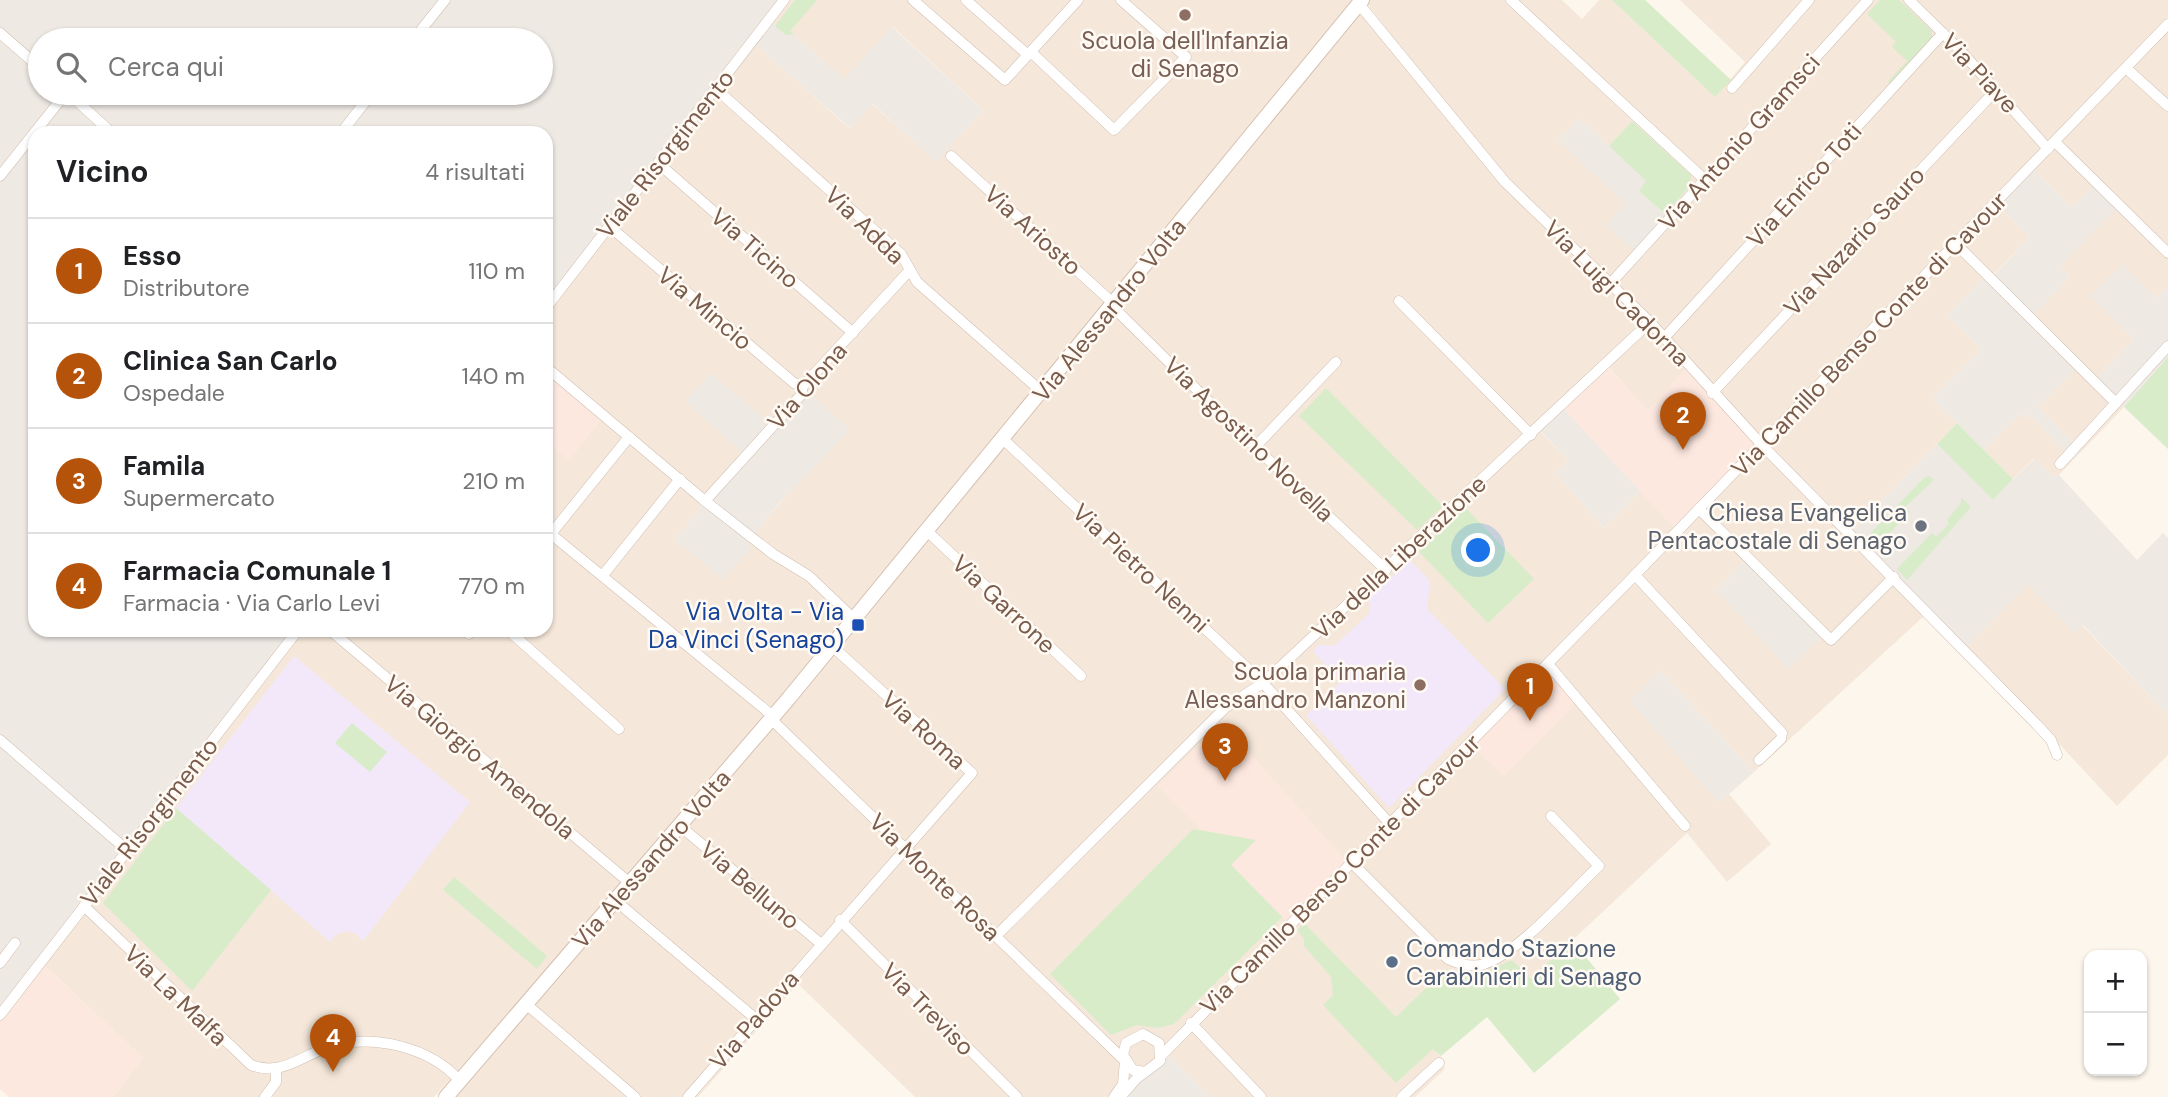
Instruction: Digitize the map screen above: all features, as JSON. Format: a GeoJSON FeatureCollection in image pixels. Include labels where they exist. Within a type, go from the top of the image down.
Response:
{"type":"FeatureCollection","features":[{"type":"Feature","properties":{"kind":"street"},"geometry":{"type":"LineString","coordinates":[[423,28],[445,0]]}},
{"type":"Feature","properties":{"kind":"street","name":"Viale Risorgimento"},"geometry":{"type":"LineString","coordinates":[[553,299],[784,0]]}},
{"type":"Feature","properties":{"kind":"street"},"geometry":{"type":"LineString","coordinates":[[913,0],[1005,80],[1078,0]]}},
{"type":"Feature","properties":{"kind":"street"},"geometry":{"type":"LineString","coordinates":[[966,0],[1030,53],[1114,131],[1186,57],[1121,0]]}},
{"type":"Feature","properties":{"kind":"street"},"geometry":{"type":"LineString","coordinates":[[1511,0],[1704,180]]}},
{"type":"Feature","properties":{"kind":"street"},"geometry":{"type":"LineString","coordinates":[[1732,88],[1809,0]]}},
{"type":"Feature","properties":{"kind":"street","name":"Via Antonio Gramsci"},"geometry":{"type":"LineString","coordinates":[[1610,284],[1868,0]]}},
{"type":"Feature","properties":{"kind":"street","name":"Via Piave"},"geometry":{"type":"LineString","coordinates":[[1909,0],[2051,145],[2168,253]]}},
{"type":"Feature","properties":{"kind":"street","name":"Via Luigi Cadorna"},"geometry":{"type":"LineString","coordinates":[[1360,2],[1505,182],[1665,337],[1712,393],[2040,728],[2051,740],[2057,755]]}},
{"type":"Feature","properties":{"kind":"street","name":"Via Alessandro Volta"},"geometry":{"type":"LineString","coordinates":[[446,1097],[832,646],[1360,2]]}},
{"type":"Feature","properties":{"kind":"street","name":"Via Camillo Benso Conte di Cavour"},"geometry":{"type":"LineString","coordinates":[[1162,1055],[1187,1026],[1635,575],[2168,24]]}},
{"type":"Feature","properties":{"kind":"street"},"geometry":{"type":"LineString","coordinates":[[0,33],[28,58]]}},
{"type":"Feature","properties":{"kind":"street","name":"Via Enrico Toti"},"geometry":{"type":"LineString","coordinates":[[1665,337],[1943,33]]}},
{"type":"Feature","properties":{"kind":"street"},"geometry":{"type":"LineString","coordinates":[[2126,68],[2168,106]]}},
{"type":"Feature","properties":{"kind":"street","name":"Via Adda"},"geometry":{"type":"LineString","coordinates":[[715,88],[901,254],[917,282],[1042,392]]}},
{"type":"Feature","properties":{"kind":"street","name":"Via Nazario Sauro"},"geometry":{"type":"LineString","coordinates":[[1712,393],[1996,90]]}},
{"type":"Feature","properties":{"kind":"street"},"geometry":{"type":"LineString","coordinates":[[40,126],[57,105]]}},
{"type":"Feature","properties":{"kind":"street"},"geometry":{"type":"LineString","coordinates":[[80,105],[104,126]]}},
{"type":"Feature","properties":{"kind":"street"},"geometry":{"type":"LineString","coordinates":[[346,126],[363,105]]}},
{"type":"Feature","properties":{"kind":"street"},"geometry":{"type":"LineString","coordinates":[[0,176],[28,141]]}},
{"type":"Feature","properties":{"kind":"street","name":"Via Ariosto"},"geometry":{"type":"LineString","coordinates":[[951,156],[1113,305]]}},
{"type":"Feature","properties":{"kind":"street","name":"Via Ticino"},"geometry":{"type":"LineString","coordinates":[[657,163],[853,333]]}},
{"type":"Feature","properties":{"kind":"street","name":"Via Mincio"},"geometry":{"type":"LineString","coordinates":[[609,226],[794,383],[803,386]]}},
{"type":"Feature","properties":{"kind":"street"},"geometry":{"type":"LineString","coordinates":[[1956,244],[2116,403]]}},
{"type":"Feature","properties":{"kind":"street","name":"Via Olona"},"geometry":{"type":"LineString","coordinates":[[705,501],[801,395],[803,386],[909,271]]}},
{"type":"Feature","properties":{"kind":"street"},"geometry":{"type":"LineString","coordinates":[[1399,301],[1531,435]]}},
{"type":"Feature","properties":{"kind":"street","name":"Via Agostino Novella"},"geometry":{"type":"LineString","coordinates":[[1113,305],[1255,447],[1386,570]]}},
{"type":"Feature","properties":{"kind":"street","name":"Via della Liberazione"},"geometry":{"type":"LineString","coordinates":[[996,936],[1226,707],[1263,682],[1650,322]]}},
{"type":"Feature","properties":{"kind":"street"},"geometry":{"type":"LineString","coordinates":[[2060,464],[2168,346]]}},
{"type":"Feature","properties":{"kind":"street"},"geometry":{"type":"LineString","coordinates":[[1255,447],[1336,362]]}},
{"type":"Feature","properties":{"kind":"street"},"geometry":{"type":"LineString","coordinates":[[553,373],[705,501],[774,554],[810,576],[854,619]]}},
{"type":"Feature","properties":{"kind":"street"},"geometry":{"type":"LineString","coordinates":[[553,529],[629,437]]}},
{"type":"Feature","properties":{"kind":"street","name":"Via Pietro Nenni"},"geometry":{"type":"LineString","coordinates":[[1003,439],[1263,682],[1390,824]]}},
{"type":"Feature","properties":{"kind":"street"},"geometry":{"type":"LineString","coordinates":[[603,575],[680,480]]}},
{"type":"Feature","properties":{"kind":"street"},"geometry":{"type":"LineString","coordinates":[[1699,509],[1831,640],[1894,577]]}},
{"type":"Feature","properties":{"kind":"street","name":"Via Garrone"},"geometry":{"type":"LineString","coordinates":[[927,531],[1082,676]]}},
{"type":"Feature","properties":{"kind":"street","name":"Via Monte Rosa"},"geometry":{"type":"LineString","coordinates":[[553,539],[603,575],[772,717],[1125,1061]]}},
{"type":"Feature","properties":{"kind":"street"},"geometry":{"type":"LineString","coordinates":[[1635,575],[1782,733],[1781,739],[1759,760]]}},
{"type":"Feature","properties":{"kind":"street","name":"Viale Risorgimento"},"geometry":{"type":"LineString","coordinates":[[0,1015],[294,637]]}},
{"type":"Feature","properties":{"kind":"street","name":"Via Giorgio Amendola"},"geometry":{"type":"LineString","coordinates":[[338,637],[631,884]]}},
{"type":"Feature","properties":{"kind":"street"},"geometry":{"type":"LineString","coordinates":[[516,637],[620,729]]}},
{"type":"Feature","properties":{"kind":"street","name":"Via Roma"},"geometry":{"type":"LineString","coordinates":[[820,943],[972,773],[832,646]]}},
{"type":"Feature","properties":{"kind":"street"},"geometry":{"type":"LineString","coordinates":[[1548,664],[1685,826]]}},
{"type":"Feature","properties":{"kind":"street"},"geometry":{"type":"LineString","coordinates":[[0,740],[128,851]]}},
{"type":"Feature","properties":{"kind":"street"},"geometry":{"type":"LineString","coordinates":[[1351,862],[1448,958],[1468,965],[1482,965],[1505,955],[1599,866],[1551,816]]}},
{"type":"Feature","properties":{"kind":"street","name":"Via Belluno"},"geometry":{"type":"LineString","coordinates":[[680,826],[820,943]]}},
{"type":"Feature","properties":{"kind":"street"},"geometry":{"type":"LineString","coordinates":[[616,901],[756,1019]]}},
{"type":"Feature","properties":{"kind":"street","name":"Via La Malfa"},"geometry":{"type":"LineString","coordinates":[[84,906],[239,1056],[258,1068],[276,1070]]}},
{"type":"Feature","properties":{"kind":"street","name":"Via Treviso"},"geometry":{"type":"LineString","coordinates":[[840,920],[1017,1097]]}},
{"type":"Feature","properties":{"kind":"street"},"geometry":{"type":"LineString","coordinates":[[0,963],[15,943]]}},
{"type":"Feature","properties":{"kind":"street","name":"Via Padova"},"geometry":{"type":"LineString","coordinates":[[688,1097],[820,943]]}},
{"type":"Feature","properties":{"kind":"street"},"geometry":{"type":"LineString","coordinates":[[526,1004],[635,1097]]}},
{"type":"Feature","properties":{"kind":"street"},"geometry":{"type":"LineString","coordinates":[[1187,1026],[1261,1097]]}},
{"type":"Feature","properties":{"kind":"street","name":"Via Camillo Benso Conte di Cavour"},"geometry":{"type":"LineString","coordinates":[[1149,1035],[1167,1035],[1187,1026]]}},
{"type":"Feature","properties":{"kind":"street"},"geometry":{"type":"LineString","coordinates":[[1098,1036],[1110,1041],[1149,1035],[1159,1043],[1162,1055],[1156,1066],[1119,1097]]}},
{"type":"Feature","properties":{"kind":"street"},"geometry":{"type":"LineString","coordinates":[[1114,1097],[1123,1084],[1124,1048],[1131,1038]]}},
{"type":"Feature","properties":{"kind":"street"},"geometry":{"type":"LineString","coordinates":[[265,1097],[276,1082],[276,1070],[332,1046],[366,1042],[396,1046],[424,1054],[460,1081]]}},
{"type":"Feature","properties":{"kind":"street"},"geometry":{"type":"LineString","coordinates":[[1125,1061],[1133,1070],[1146,1072]]}},
{"type":"Feature","properties":{"kind":"street"},"geometry":{"type":"LineString","coordinates":[[1402,1097],[1439,1063]]}},
{"type":"Feature","properties":{"kind":"shaded area"},"geometry":{"type":"Polygon","coordinates":[[[0,0],[779,0],[766,17],[786,35],[794,35],[844,79],[892,27],[983,110],[936,162],[873,104],[850,128],[749,39],[553,293],[553,126],[28,126],[28,637],[288,637],[0,1011],[0,0]]]}},
{"type":"Feature","properties":{"kind":"shaded area"},"geometry":{"type":"Polygon","coordinates":[[[779,0],[1355,0],[1041,387],[630,878],[434,1097],[113,1097],[143,1058],[41,962],[294,637],[553,637],[553,446],[569,459],[553,397],[553,300],[753,42],[849,128],[872,104],[936,161],[983,110],[893,27],[844,80],[794,35],[786,35],[766,17],[779,0]],[[776,428],[744,454],[675,540],[751,548],[746,543],[814,463],[776,428]]]}},
{"type":"Feature","properties":{"kind":"shaded area"},"geometry":{"type":"Polygon","coordinates":[[[1364,0],[1562,0],[1582,19],[1599,0],[1612,0],[1715,97],[1745,62],[1680,0],[2168,0],[2168,17],[1762,441],[1478,146],[1364,0]],[[1579,118],[1558,140],[1669,218],[1665,214],[1689,187],[1632,121],[1609,146],[1579,118]]]}},
{"type":"Feature","properties":{"kind":"shaded area"},"geometry":{"type":"Polygon","coordinates":[[[1359,4],[1473,150],[1689,365],[1648,411],[1608,367],[1540,431],[1568,461],[1555,473],[1604,528],[1640,491],[1675,528],[1695,508],[1748,557],[1716,590],[1827,631],[1834,638],[1894,580],[1924,616],[1754,772],[1660,670],[1719,803],[1729,794],[1771,844],[1727,882],[1687,833],[1531,979],[1512,961],[1480,974],[1445,969],[1400,1013],[1445,1061],[1444,1070],[1415,1097],[1210,1097],[1168,1055],[1157,1070],[1138,1080],[1123,1097],[915,1097],[798,984],[698,1097],[447,1097],[1359,4]]]}},
{"type":"Feature","properties":{"kind":"shaded area"},"geometry":{"type":"Polygon","coordinates":[[[2168,25],[2168,287],[2156,298],[2091,296],[2134,339],[2096,379],[2124,407],[2082,451],[2038,407],[2029,318],[2070,277],[2060,266],[2072,207],[2031,167],[2168,25]]]}},
{"type":"Feature","properties":{"kind":"shaded area"},"geometry":{"type":"Polygon","coordinates":[[[1579,118],[1647,181],[1639,191],[1669,218],[1637,253],[1606,226],[1624,203],[1558,140],[1579,118]]]}},
{"type":"Feature","properties":{"kind":"shaded area"},"geometry":{"type":"Polygon","coordinates":[[[2031,167],[2072,207],[2095,184],[2118,207],[2060,266],[2070,277],[2030,318],[2078,367],[2038,407],[2082,451],[2073,460],[2034,419],[2020,414],[1984,450],[1932,398],[1981,349],[1947,315],[1987,275],[1991,278],[2030,237],[1995,203],[2031,167]]]}},
{"type":"Feature","properties":{"kind":"shaded area"},"geometry":{"type":"Polygon","coordinates":[[[1995,203],[2030,237],[1990,278],[1948,315],[1981,349],[1932,398],[1957,423],[1852,532],[1894,575],[1834,635],[1698,505],[1995,203]]]}},
{"type":"Feature","properties":{"kind":"shaded area"},"geometry":{"type":"Polygon","coordinates":[[[2123,264],[2156,298],[2168,287],[2168,357],[2124,407],[2096,379],[2134,339],[2090,296],[2123,264]]]}},
{"type":"Feature","properties":{"kind":"shaded area"},"geometry":{"type":"Polygon","coordinates":[[[1689,365],[1759,444],[1675,529],[1563,408],[1607,367],[1648,410],[1689,365]]]}},
{"type":"Feature","properties":{"kind":"shaded area"},"geometry":{"type":"Polygon","coordinates":[[[711,373],[775,428],[808,391],[850,430],[781,501],[747,543],[751,548],[723,579],[675,540],[744,454],[685,401],[711,373]]]}},
{"type":"Feature","properties":{"kind":"shaded area"},"geometry":{"type":"Polygon","coordinates":[[[553,376],[603,418],[569,460],[553,447],[553,376]]]}},
{"type":"Feature","properties":{"kind":"shaded area"},"geometry":{"type":"Polygon","coordinates":[[[1563,408],[1640,491],[1604,528],[1555,473],[1568,461],[1540,430],[1563,408]]]}},
{"type":"Feature","properties":{"kind":"shaded area"},"geometry":{"type":"Polygon","coordinates":[[[2019,414],[2034,419],[2073,460],[2059,475],[2052,476],[2034,458],[2013,479],[1984,450],[2019,414]]]}},
{"type":"Feature","properties":{"kind":"shaded area"},"geometry":{"type":"Polygon","coordinates":[[[1937,444],[1993,499],[2035,458],[2052,476],[2059,475],[2137,560],[2163,533],[2168,538],[2168,715],[2083,625],[2074,633],[2028,584],[1966,648],[1852,532],[1937,444]]]}},
{"type":"Feature","properties":{"kind":"shaded area"},"geometry":{"type":"Polygon","coordinates":[[[1748,557],[1827,631],[1788,669],[1716,590],[1748,557]]]}},
{"type":"Feature","properties":{"kind":"shaded area","name":"Scuola primaria Alessandro Manzoni"},"geometry":{"type":"Polygon","coordinates":[[[1410,560],[1430,581],[1427,609],[1505,689],[1389,808],[1306,715],[1341,682],[1313,651],[1319,645],[1334,646],[1369,614],[1369,598],[1410,560]]]}},
{"type":"Feature","properties":{"kind":"shaded area"},"geometry":{"type":"Polygon","coordinates":[[[2028,583],[2074,632],[2082,625],[2168,715],[2168,755],[2117,806],[2061,746],[2041,736],[1961,653],[2028,583]]]}},
{"type":"Feature","properties":{"kind":"shaded area"},"geometry":{"type":"Polygon","coordinates":[[[294,656],[470,802],[363,941],[355,933],[346,931],[336,935],[330,942],[176,808],[294,656]]]}},
{"type":"Feature","properties":{"kind":"shaded area"},"geometry":{"type":"Polygon","coordinates":[[[1548,667],[1577,702],[1504,776],[1471,745],[1548,667]]]}},
{"type":"Feature","properties":{"kind":"shaded area"},"geometry":{"type":"Polygon","coordinates":[[[1660,670],[1754,772],[1719,803],[1630,701],[1660,670]]]}},
{"type":"Feature","properties":{"kind":"shaded area"},"geometry":{"type":"Polygon","coordinates":[[[1222,722],[1348,863],[1288,922],[1231,864],[1255,840],[1202,830],[1157,786],[1222,722]]]}},
{"type":"Feature","properties":{"kind":"shaded area"},"geometry":{"type":"Polygon","coordinates":[[[41,962],[143,1058],[113,1097],[9,1097],[0,1089],[0,1016],[41,962]]]}},
{"type":"Feature","properties":{"kind":"shaded area"},"geometry":{"type":"Polygon","coordinates":[[[1168,1055],[1210,1097],[1123,1097],[1138,1080],[1157,1070],[1168,1055]]]}},
{"type":"Feature","properties":{"kind":"green space"},"geometry":{"type":"Polygon","coordinates":[[[795,0],[817,0],[790,31],[794,35],[786,35],[775,26],[795,0]]]}},
{"type":"Feature","properties":{"kind":"green space"},"geometry":{"type":"Polygon","coordinates":[[[1612,0],[1645,0],[1731,80],[1715,97],[1612,0]]]}},
{"type":"Feature","properties":{"kind":"green space"},"geometry":{"type":"Polygon","coordinates":[[[1880,0],[1899,0],[1932,31],[1932,38],[1890,83],[1888,81],[1907,61],[1892,47],[1896,42],[1867,14],[1880,0]]]}},
{"type":"Feature","properties":{"kind":"green space"},"geometry":{"type":"Polygon","coordinates":[[[1632,121],[1691,175],[1689,187],[1665,214],[1639,191],[1646,181],[1609,146],[1632,121]]]}},
{"type":"Feature","properties":{"kind":"green space"},"geometry":{"type":"Polygon","coordinates":[[[2168,357],[2168,449],[2124,407],[2168,357]]]}},
{"type":"Feature","properties":{"kind":"green space"},"geometry":{"type":"Polygon","coordinates":[[[1326,388],[1443,506],[1417,530],[1299,416],[1326,388]]]}},
{"type":"Feature","properties":{"kind":"green space"},"geometry":{"type":"Polygon","coordinates":[[[1957,423],[2013,479],[1993,500],[1937,444],[1957,423]]]}},
{"type":"Feature","properties":{"kind":"green space"},"geometry":{"type":"Polygon","coordinates":[[[1930,476],[1934,480],[1905,507],[1910,512],[1875,548],[1866,538],[1925,477],[1930,476]]]}},
{"type":"Feature","properties":{"kind":"green space"},"geometry":{"type":"Polygon","coordinates":[[[1961,497],[1971,507],[1907,580],[1897,569],[1932,533],[1936,537],[1949,524],[1947,520],[1961,503],[1961,497]]]}},
{"type":"Feature","properties":{"kind":"green space"},"geometry":{"type":"Polygon","coordinates":[[[1465,507],[1534,579],[1488,623],[1419,552],[1465,507]]]}},
{"type":"Feature","properties":{"kind":"green space"},"geometry":{"type":"Polygon","coordinates":[[[352,723],[387,752],[370,772],[335,743],[352,723]]]}},
{"type":"Feature","properties":{"kind":"green space"},"geometry":{"type":"Polygon","coordinates":[[[176,808],[271,890],[192,991],[103,903],[176,808]]]}},
{"type":"Feature","properties":{"kind":"green space"},"geometry":{"type":"Polygon","coordinates":[[[1193,829],[1256,840],[1231,865],[1282,917],[1174,1024],[1158,1028],[1137,1025],[1111,1035],[1050,974],[1193,829]]]}},
{"type":"Feature","properties":{"kind":"green space"},"geometry":{"type":"Polygon","coordinates":[[[454,877],[547,956],[537,969],[443,890],[454,877]]]}},
{"type":"Feature","properties":{"kind":"green space"},"geometry":{"type":"Polygon","coordinates":[[[1304,923],[1396,1017],[1445,969],[1480,974],[1512,960],[1531,979],[1572,940],[1620,999],[1534,1073],[1487,1017],[1441,1056],[1433,1049],[1396,1083],[1323,1005],[1333,995],[1331,977],[1304,946],[1304,939],[1297,930],[1304,923]]]}},
{"type":"Feature","properties":{"kind":"place","name":"Scuola dell'Infanzia di Senago"},"geometry":{"type":"Point","coordinates":[1185,15]}},
{"type":"Feature","properties":{"kind":"place","name":"Clinica San Carlo"},"geometry":{"type":"Point","coordinates":[1683,450]}},
{"type":"Feature","properties":{"kind":"place","name":"Chiesa Evangelica Pentacostale di Senago"},"geometry":{"type":"Point","coordinates":[1921,526]}},
{"type":"Feature","properties":{"kind":"place","name":"Via Volta - Via Da Vinci (Senago)"},"geometry":{"type":"Point","coordinates":[858,625]}},
{"type":"Feature","properties":{"kind":"place","name":"Scuola primaria Alessandro Manzoni"},"geometry":{"type":"Point","coordinates":[1420,685]}},
{"type":"Feature","properties":{"kind":"place","name":"Esso"},"geometry":{"type":"Point","coordinates":[1530,721]}},
{"type":"Feature","properties":{"kind":"place","name":"Famila"},"geometry":{"type":"Point","coordinates":[1225,781]}},
{"type":"Feature","properties":{"kind":"place","name":"Comando Stazione Carabinieri di Senago"},"geometry":{"type":"Point","coordinates":[1392,962]}},
{"type":"Feature","properties":{"kind":"place","name":"Farmacia Comunale 1"},"geometry":{"type":"Point","coordinates":[333,1072]}}]}
